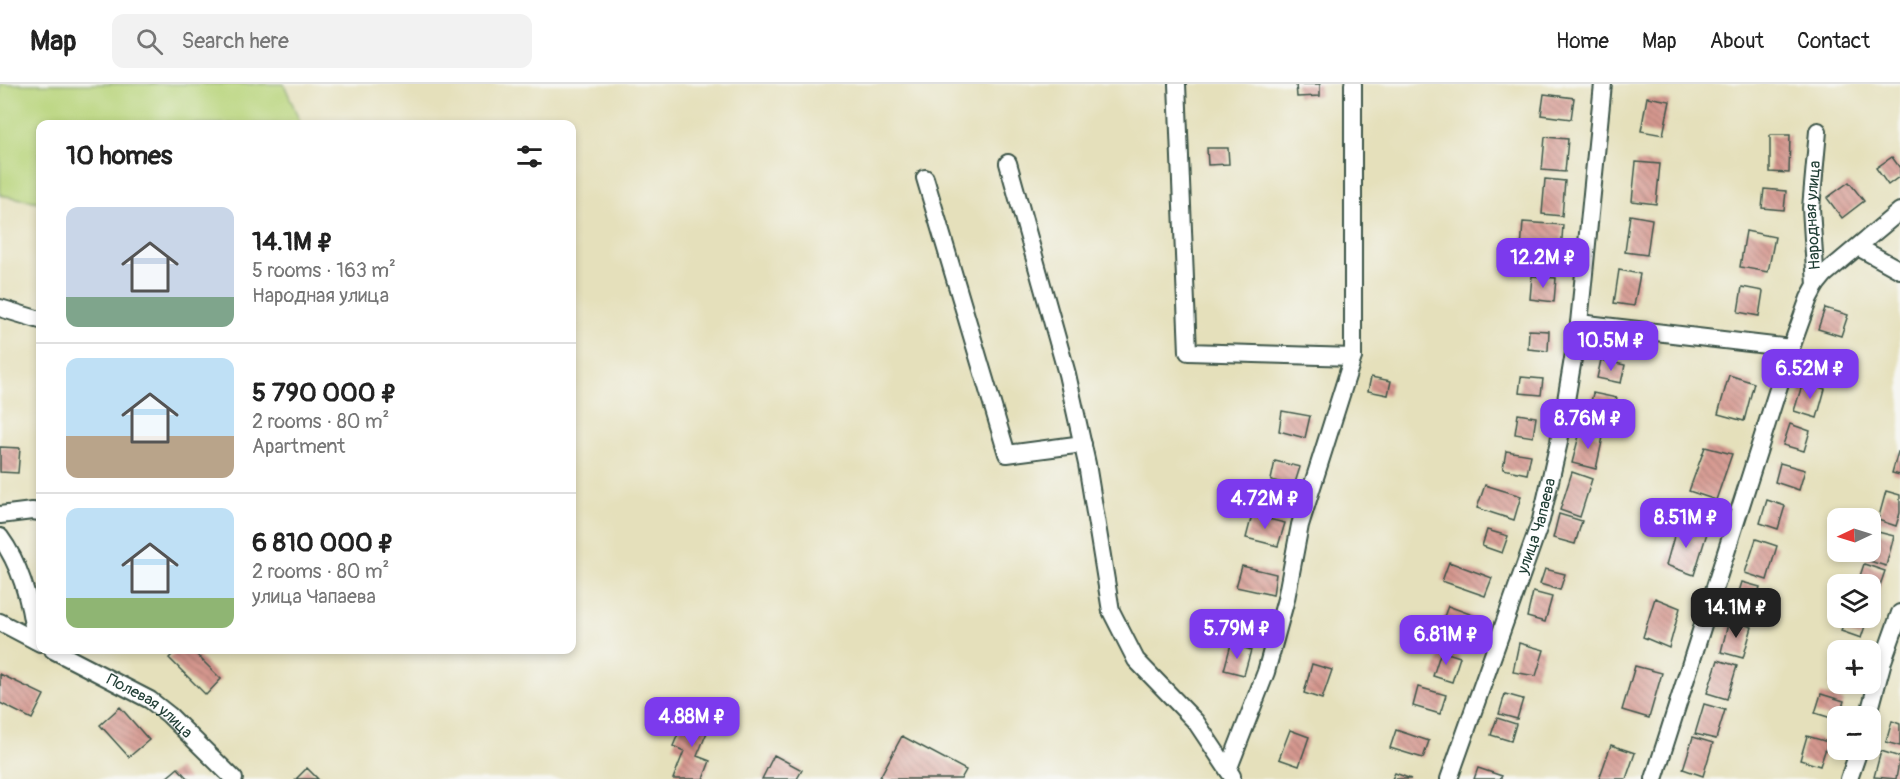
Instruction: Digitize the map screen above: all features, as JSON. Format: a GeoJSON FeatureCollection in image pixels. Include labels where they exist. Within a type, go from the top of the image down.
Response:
{"type":"FeatureCollection","features":[{"type":"Feature","properties":{"kind":"street"},"geometry":{"type":"LineString","coordinates":[[1178,84],[1188,352],[1353,357]]}},
{"type":"Feature","properties":{"kind":"street"},"geometry":{"type":"LineString","coordinates":[[1231,774],[1266,672],[1286,599],[1300,525],[1353,357],[1353,84]]}},
{"type":"Feature","properties":{"kind":"street","name":"улица Чапаева"},"geometry":{"type":"LineString","coordinates":[[1449,779],[1541,520],[1558,442],[1579,323],[1603,84]]}},
{"type":"Feature","properties":{"kind":"street","name":"Народная улица"},"geometry":{"type":"LineString","coordinates":[[1654,779],[1791,348],[1816,285],[1811,208],[1818,131]]}},
{"type":"Feature","properties":{"kind":"street"},"geometry":{"type":"LineString","coordinates":[[1008,163],[1067,374],[1083,444],[1111,611],[1136,660],[1196,722],[1231,774]]}},
{"type":"Feature","properties":{"kind":"street"},"geometry":{"type":"LineString","coordinates":[[925,178],[1007,454],[1083,444]]}},
{"type":"Feature","properties":{"kind":"street"},"geometry":{"type":"LineString","coordinates":[[1816,285],[1825,274],[1900,211]]}},
{"type":"Feature","properties":{"kind":"street"},"geometry":{"type":"LineString","coordinates":[[1858,247],[1900,270]]}},
{"type":"Feature","properties":{"kind":"street"},"geometry":{"type":"LineString","coordinates":[[0,308],[36,319]]}},
{"type":"Feature","properties":{"kind":"street"},"geometry":{"type":"LineString","coordinates":[[1579,323],[1791,348]]}},
{"type":"Feature","properties":{"kind":"street"},"geometry":{"type":"LineString","coordinates":[[0,515],[36,512]]}},
{"type":"Feature","properties":{"kind":"street"},"geometry":{"type":"LineString","coordinates":[[0,537],[12,554],[32,608],[36,631]]}},
{"type":"Feature","properties":{"kind":"street"},"geometry":{"type":"LineString","coordinates":[[1871,706],[1900,613]]}},
{"type":"Feature","properties":{"kind":"street"},"geometry":{"type":"LineString","coordinates":[[0,622],[36,641]]}},
{"type":"Feature","properties":{"kind":"street","name":"Полевая улица"},"geometry":{"type":"LineString","coordinates":[[61,654],[150,700],[169,715],[234,779]]}},
{"type":"Feature","properties":{"kind":"street"},"geometry":{"type":"LineString","coordinates":[[1849,779],[1856,760]]}},
{"type":"Feature","properties":{"kind":"green space"},"geometry":{"type":"Polygon","coordinates":[[[0,84],[284,84],[299,120],[36,120],[36,201],[0,195],[0,84]]]}},
{"type":"Feature","properties":{"kind":"building"},"geometry":{"type":"Polygon","coordinates":[[[1296,84],[1320,84],[1320,96],[1297,97],[1296,84]]]}},
{"type":"Feature","properties":{"kind":"building"},"geometry":{"type":"Polygon","coordinates":[[[1544,94],[1574,98],[1571,119],[1541,115],[1544,94]]]}},
{"type":"Feature","properties":{"kind":"building"},"geometry":{"type":"Polygon","coordinates":[[[1647,97],[1670,101],[1663,135],[1641,131],[1647,97]]]}},
{"type":"Feature","properties":{"kind":"building"},"geometry":{"type":"Polygon","coordinates":[[[1770,135],[1790,135],[1789,173],[1770,172],[1770,135]]]}},
{"type":"Feature","properties":{"kind":"building"},"geometry":{"type":"Polygon","coordinates":[[[1545,137],[1568,139],[1565,172],[1542,170],[1545,137]]]}},
{"type":"Feature","properties":{"kind":"building"},"geometry":{"type":"Polygon","coordinates":[[[1207,148],[1228,148],[1229,164],[1208,165],[1207,148]]]}},
{"type":"Feature","properties":{"kind":"building"},"geometry":{"type":"Polygon","coordinates":[[[1892,157],[1900,168],[1900,176],[1888,185],[1876,168],[1892,157]]]}},
{"type":"Feature","properties":{"kind":"building"},"geometry":{"type":"Polygon","coordinates":[[[1636,162],[1660,164],[1656,204],[1632,201],[1636,162]]]}},
{"type":"Feature","properties":{"kind":"building"},"geometry":{"type":"Polygon","coordinates":[[[1545,179],[1565,181],[1562,216],[1542,214],[1545,179]]]}},
{"type":"Feature","properties":{"kind":"building"},"geometry":{"type":"Polygon","coordinates":[[[1849,182],[1864,201],[1842,218],[1827,198],[1849,182]]]}},
{"type":"Feature","properties":{"kind":"building"},"geometry":{"type":"Polygon","coordinates":[[[1764,189],[1786,191],[1784,210],[1762,208],[1764,189]]]}},
{"type":"Feature","properties":{"kind":"building"},"geometry":{"type":"Polygon","coordinates":[[[1630,215],[1652,219],[1647,255],[1625,252],[1630,215]]]}},
{"type":"Feature","properties":{"kind":"building"},"geometry":{"type":"Polygon","coordinates":[[[1523,222],[1563,225],[1560,266],[1520,263],[1523,222]]]}},
{"type":"Feature","properties":{"kind":"building"},"geometry":{"type":"Polygon","coordinates":[[[1746,231],[1775,237],[1768,272],[1740,267],[1746,231]]]}},
{"type":"Feature","properties":{"kind":"building"},"geometry":{"type":"Polygon","coordinates":[[[1619,270],[1640,274],[1634,306],[1614,303],[1619,270]]]}},
{"type":"Feature","properties":{"kind":"building"},"geometry":{"type":"Polygon","coordinates":[[[1532,276],[1556,278],[1554,302],[1530,299],[1532,276]]]}},
{"type":"Feature","properties":{"kind":"building"},"geometry":{"type":"Polygon","coordinates":[[[1742,287],[1763,291],[1759,316],[1738,312],[1742,287]]]}},
{"type":"Feature","properties":{"kind":"building"},"geometry":{"type":"Polygon","coordinates":[[[1825,308],[1848,315],[1841,336],[1818,329],[1825,308]]]}},
{"type":"Feature","properties":{"kind":"building"},"geometry":{"type":"Polygon","coordinates":[[[1529,330],[1549,331],[1548,351],[1528,349],[1529,330]]]}},
{"type":"Feature","properties":{"kind":"building"},"geometry":{"type":"Polygon","coordinates":[[[1601,360],[1625,365],[1621,383],[1597,378],[1601,360]]]}},
{"type":"Feature","properties":{"kind":"building"},"geometry":{"type":"Polygon","coordinates":[[[1729,375],[1754,383],[1744,421],[1718,414],[1729,375]]]}},
{"type":"Feature","properties":{"kind":"building"},"geometry":{"type":"Polygon","coordinates":[[[1371,377],[1391,381],[1388,395],[1368,391],[1371,377]]]}},
{"type":"Feature","properties":{"kind":"building"},"geometry":{"type":"Polygon","coordinates":[[[1521,377],[1543,379],[1541,395],[1519,393],[1521,377]]]}},
{"type":"Feature","properties":{"kind":"building"},"geometry":{"type":"Polygon","coordinates":[[[1803,382],[1825,389],[1817,418],[1794,411],[1803,382]]]}},
{"type":"Feature","properties":{"kind":"building"},"geometry":{"type":"Polygon","coordinates":[[[1593,393],[1617,398],[1610,429],[1586,424],[1593,393]]]}},
{"type":"Feature","properties":{"kind":"building"},"geometry":{"type":"Polygon","coordinates":[[[1282,411],[1310,416],[1305,438],[1279,431],[1282,411]]]}},
{"type":"Feature","properties":{"kind":"building"},"geometry":{"type":"Polygon","coordinates":[[[1518,414],[1536,417],[1533,437],[1515,434],[1518,414]]]}},
{"type":"Feature","properties":{"kind":"building"},"geometry":{"type":"Polygon","coordinates":[[[1790,424],[1810,431],[1804,451],[1783,445],[1790,424]]]}},
{"type":"Feature","properties":{"kind":"building"},"geometry":{"type":"Polygon","coordinates":[[[1580,432],[1603,437],[1596,469],[1572,463],[1580,432]]]}},
{"type":"Feature","properties":{"kind":"building"},"geometry":{"type":"Polygon","coordinates":[[[0,447],[20,448],[18,473],[0,472],[0,447]]]}},
{"type":"Feature","properties":{"kind":"building"},"geometry":{"type":"Polygon","coordinates":[[[1705,447],[1732,454],[1716,500],[1689,491],[1705,447]]]}},
{"type":"Feature","properties":{"kind":"building"},"geometry":{"type":"Polygon","coordinates":[[[1506,451],[1531,455],[1527,474],[1503,469],[1506,451]]]}},
{"type":"Feature","properties":{"kind":"building"},"geometry":{"type":"Polygon","coordinates":[[[1898,452],[1900,453],[1900,475],[1892,473],[1898,452]]]}},
{"type":"Feature","properties":{"kind":"building"},"geometry":{"type":"Polygon","coordinates":[[[1275,461],[1300,467],[1294,486],[1271,480],[1275,461]]]}},
{"type":"Feature","properties":{"kind":"building"},"geometry":{"type":"Polygon","coordinates":[[[1780,463],[1805,470],[1799,490],[1775,482],[1780,463]]]}},
{"type":"Feature","properties":{"kind":"building"},"geometry":{"type":"Polygon","coordinates":[[[1572,472],[1592,479],[1580,517],[1560,510],[1572,472]]]}},
{"type":"Feature","properties":{"kind":"building"},"geometry":{"type":"Polygon","coordinates":[[[1485,485],[1521,496],[1514,520],[1477,508],[1485,485]]]}},
{"type":"Feature","properties":{"kind":"building"},"geometry":{"type":"Polygon","coordinates":[[[1886,491],[1900,495],[1900,513],[1896,526],[1881,521],[1881,509],[1886,491]]]}},
{"type":"Feature","properties":{"kind":"building"},"geometry":{"type":"Polygon","coordinates":[[[1767,500],[1785,506],[1778,529],[1760,523],[1767,500]]]}},
{"type":"Feature","properties":{"kind":"building"},"geometry":{"type":"Polygon","coordinates":[[[1559,514],[1582,521],[1575,544],[1553,538],[1559,514]]]}},
{"type":"Feature","properties":{"kind":"building"},"geometry":{"type":"Polygon","coordinates":[[[1252,515],[1285,523],[1278,546],[1246,538],[1252,515]]]}},
{"type":"Feature","properties":{"kind":"building"},"geometry":{"type":"Polygon","coordinates":[[[1678,522],[1707,533],[1694,575],[1666,565],[1678,522]]]}},
{"type":"Feature","properties":{"kind":"building"},"geometry":{"type":"Polygon","coordinates":[[[1487,530],[1508,536],[1502,553],[1482,546],[1487,530]]]}},
{"type":"Feature","properties":{"kind":"building"},"geometry":{"type":"Polygon","coordinates":[[[1881,533],[1894,536],[1886,566],[1873,562],[1881,562],[1881,533]]]}},
{"type":"Feature","properties":{"kind":"building"},"geometry":{"type":"Polygon","coordinates":[[[1756,539],[1777,546],[1767,580],[1745,573],[1756,539]]]}},
{"type":"Feature","properties":{"kind":"building"},"geometry":{"type":"Polygon","coordinates":[[[1449,562],[1492,578],[1485,596],[1442,581],[1449,562]]]}},
{"type":"Feature","properties":{"kind":"building"},"geometry":{"type":"Polygon","coordinates":[[[1864,564],[1885,571],[1881,583],[1881,574],[1861,574],[1864,564]]]}},
{"type":"Feature","properties":{"kind":"building"},"geometry":{"type":"Polygon","coordinates":[[[1242,566],[1276,574],[1273,595],[1236,587],[1242,566]]]}},
{"type":"Feature","properties":{"kind":"building"},"geometry":{"type":"Polygon","coordinates":[[[1545,569],[1565,574],[1560,590],[1540,584],[1545,569]]]}},
{"type":"Feature","properties":{"kind":"building"},"geometry":{"type":"Polygon","coordinates":[[[1742,582],[1760,587],[1751,617],[1733,611],[1742,582]]]}},
{"type":"Feature","properties":{"kind":"building"},"geometry":{"type":"Polygon","coordinates":[[[1533,592],[1552,597],[1545,622],[1527,617],[1533,592]]]}},
{"type":"Feature","properties":{"kind":"building"},"geometry":{"type":"Polygon","coordinates":[[[1655,598],[1680,608],[1669,648],[1643,637],[1655,598]]]}},
{"type":"Feature","properties":{"kind":"building"},"geometry":{"type":"Polygon","coordinates":[[[1448,606],[1478,617],[1469,641],[1439,630],[1448,606]]]}},
{"type":"Feature","properties":{"kind":"building"},"geometry":{"type":"Polygon","coordinates":[[[1729,620],[1752,627],[1743,658],[1721,652],[1729,620]]]}},
{"type":"Feature","properties":{"kind":"building"},"geometry":{"type":"Polygon","coordinates":[[[1842,628],[1864,628],[1861,638],[1841,631],[1842,628]]]}},
{"type":"Feature","properties":{"kind":"building"},"geometry":{"type":"Polygon","coordinates":[[[1519,643],[1544,650],[1536,676],[1513,672],[1519,643]]]}},
{"type":"Feature","properties":{"kind":"building"},"geometry":{"type":"Polygon","coordinates":[[[1231,644],[1251,650],[1244,675],[1224,670],[1231,644]]]}},
{"type":"Feature","properties":{"kind":"building"},"geometry":{"type":"Polygon","coordinates":[[[1441,651],[1460,657],[1452,682],[1433,676],[1441,651]]]}},
{"type":"Feature","properties":{"kind":"building"},"geometry":{"type":"Polygon","coordinates":[[[173,654],[196,654],[221,679],[206,695],[169,658],[173,654]]]}},
{"type":"Feature","properties":{"kind":"building"},"geometry":{"type":"Polygon","coordinates":[[[1718,660],[1737,666],[1727,699],[1707,693],[1718,660]]]}},
{"type":"Feature","properties":{"kind":"building"},"geometry":{"type":"Polygon","coordinates":[[[1312,664],[1332,670],[1322,699],[1304,693],[1312,664]]]}},
{"type":"Feature","properties":{"kind":"building"},"geometry":{"type":"Polygon","coordinates":[[[1635,666],[1662,673],[1649,718],[1622,710],[1635,666]]]}},
{"type":"Feature","properties":{"kind":"building"},"geometry":{"type":"Polygon","coordinates":[[[0,674],[44,695],[32,719],[0,703],[0,674]]]}},
{"type":"Feature","properties":{"kind":"building"},"geometry":{"type":"Polygon","coordinates":[[[1418,687],[1446,695],[1440,714],[1413,706],[1418,687]]]}},
{"type":"Feature","properties":{"kind":"building"},"geometry":{"type":"Polygon","coordinates":[[[1505,694],[1523,699],[1517,719],[1499,714],[1505,694]]]}},
{"type":"Feature","properties":{"kind":"building"},"geometry":{"type":"Polygon","coordinates":[[[1821,694],[1844,701],[1842,706],[1827,706],[1827,717],[1815,713],[1821,694]]]}},
{"type":"Feature","properties":{"kind":"building"},"geometry":{"type":"Polygon","coordinates":[[[1704,704],[1725,710],[1716,739],[1695,734],[1704,704]]]}},
{"type":"Feature","properties":{"kind":"building"},"geometry":{"type":"Polygon","coordinates":[[[120,707],[149,740],[129,757],[100,725],[120,707]]]}},
{"type":"Feature","properties":{"kind":"building"},"geometry":{"type":"Polygon","coordinates":[[[687,713],[711,723],[697,756],[710,761],[703,779],[673,779],[684,751],[673,746],[687,713]]]}},
{"type":"Feature","properties":{"kind":"building"},"geometry":{"type":"Polygon","coordinates":[[[1497,718],[1516,724],[1511,741],[1491,735],[1497,718]]]}},
{"type":"Feature","properties":{"kind":"building"},"geometry":{"type":"Polygon","coordinates":[[[1892,721],[1900,724],[1900,746],[1886,742],[1892,721]]]}},
{"type":"Feature","properties":{"kind":"building"},"geometry":{"type":"Polygon","coordinates":[[[1290,730],[1309,737],[1299,766],[1279,759],[1290,730]]]}},
{"type":"Feature","properties":{"kind":"building"},"geometry":{"type":"Polygon","coordinates":[[[1396,730],[1429,741],[1423,758],[1390,748],[1396,730]]]}},
{"type":"Feature","properties":{"kind":"building"},"geometry":{"type":"Polygon","coordinates":[[[902,736],[966,770],[961,779],[879,779],[902,736]]]}},
{"type":"Feature","properties":{"kind":"building"},"geometry":{"type":"Polygon","coordinates":[[[1807,736],[1827,742],[1820,766],[1800,760],[1807,736]]]}},
{"type":"Feature","properties":{"kind":"building"},"geometry":{"type":"Polygon","coordinates":[[[1693,737],[1713,743],[1703,776],[1683,769],[1693,737]]]}},
{"type":"Feature","properties":{"kind":"building"},"geometry":{"type":"Polygon","coordinates":[[[1611,745],[1635,753],[1626,779],[1599,779],[1611,745]]]}},
{"type":"Feature","properties":{"kind":"building"},"geometry":{"type":"Polygon","coordinates":[[[1881,751],[1900,757],[1896,779],[1874,777],[1879,760],[1881,760],[1881,751]]]}},
{"type":"Feature","properties":{"kind":"building"},"geometry":{"type":"Polygon","coordinates":[[[774,755],[802,770],[797,779],[762,779],[774,755]]]}},
{"type":"Feature","properties":{"kind":"building"},"geometry":{"type":"Polygon","coordinates":[[[178,768],[188,779],[165,779],[178,768]]]}},
{"type":"Feature","properties":{"kind":"building"},"geometry":{"type":"Polygon","coordinates":[[[307,768],[318,779],[296,779],[307,768]]]}},
{"type":"Feature","properties":{"kind":"building"},"geometry":{"type":"Polygon","coordinates":[[[1478,768],[1502,776],[1500,779],[1474,779],[1478,768]]]}},
{"type":"Feature","properties":{"kind":"building"},"geometry":{"type":"Polygon","coordinates":[[[1395,773],[1411,779],[1392,779],[1395,773]]]}}]}
